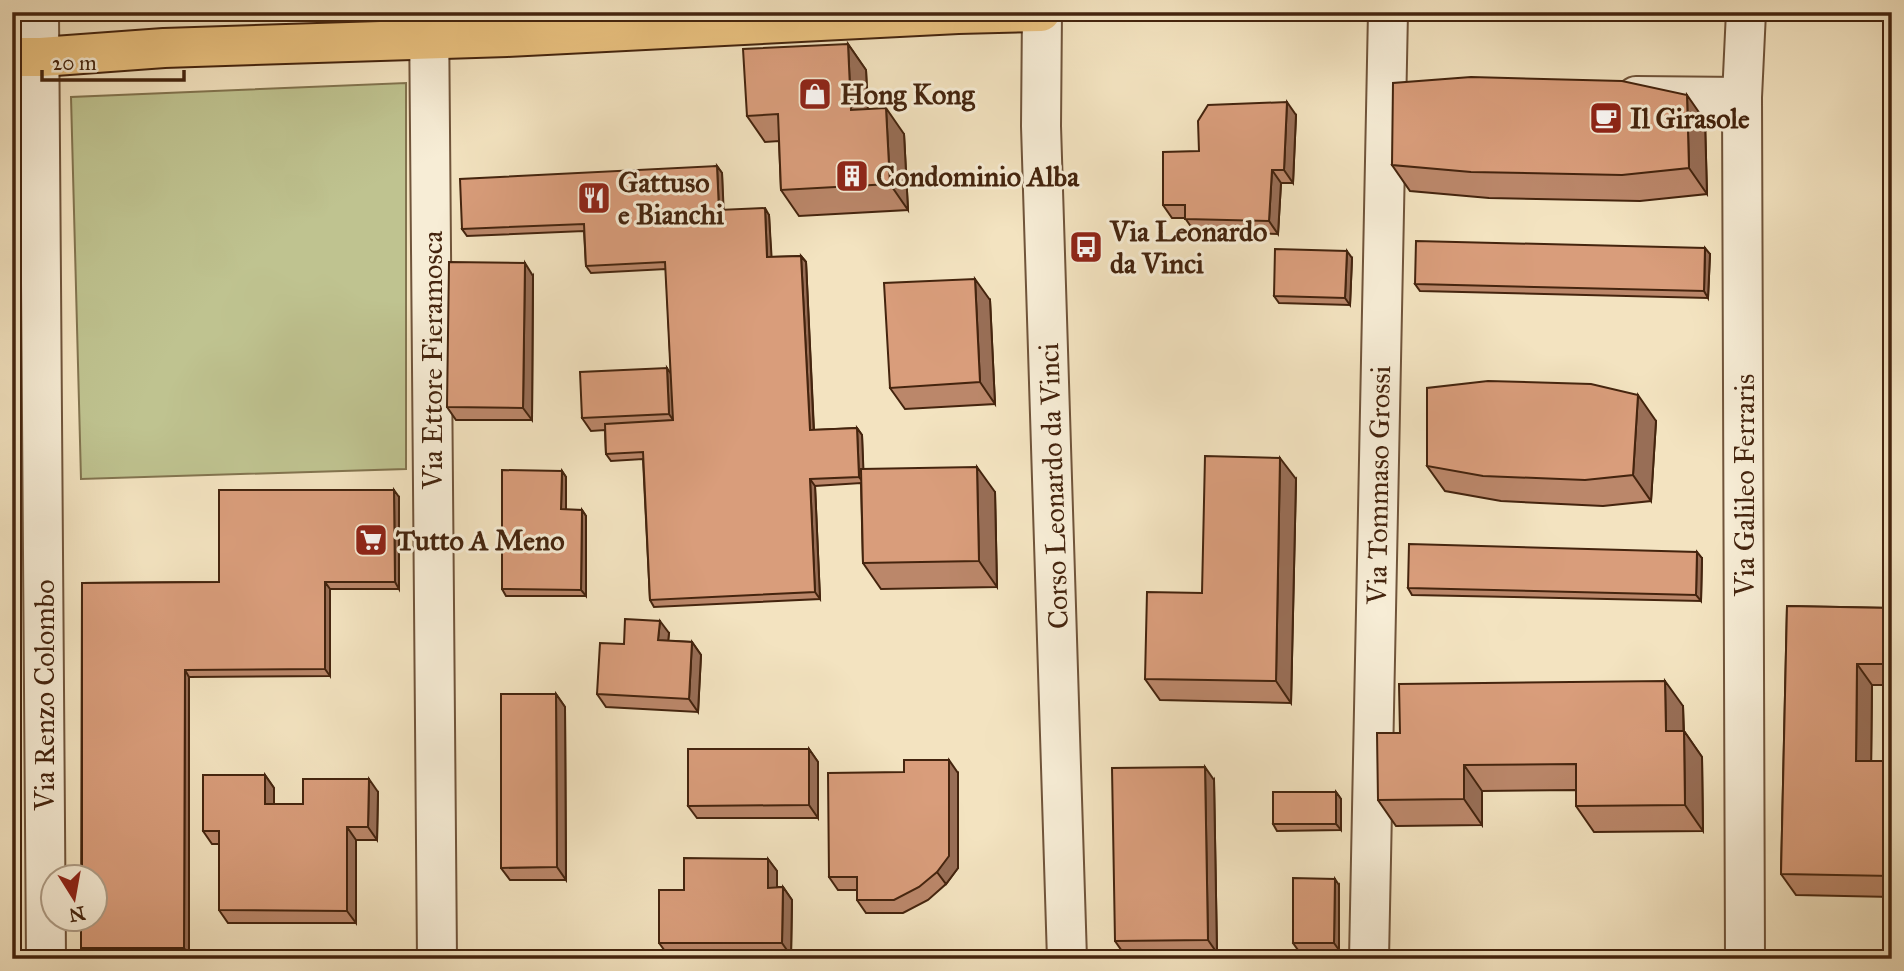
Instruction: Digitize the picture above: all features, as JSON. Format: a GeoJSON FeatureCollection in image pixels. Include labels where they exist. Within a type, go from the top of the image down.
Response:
{"type":"FeatureCollection","features":[{"type":"Feature","properties":{"kind":"main road"},"geometry":{"type":"LineString","coordinates":[[26,57],[429,25],[521,37],[1042,12]]}},
{"type":"Feature","properties":{"kind":"street","name":"Via Renzo Colombo"},"geometry":{"type":"LineString","coordinates":[[40,12],[26,57],[46,959]]}},
{"type":"Feature","properties":{"kind":"street","name":"Corso Leonardo da Vinci"},"geometry":{"type":"LineString","coordinates":[[1042,12],[1041,125],[1067,959]]}},
{"type":"Feature","properties":{"kind":"street","name":"Via Tommaso Grossi"},"geometry":{"type":"LineString","coordinates":[[1369,959],[1388,12]]}},
{"type":"Feature","properties":{"kind":"street","name":"Via Galileo Ferraris"},"geometry":{"type":"LineString","coordinates":[[1745,959],[1742,97],[1746,12]]}},
{"type":"Feature","properties":{"kind":"street","name":"Via Ettore Fieramosca"},"geometry":{"type":"LineString","coordinates":[[429,25],[437,959]]}},
{"type":"Feature","properties":{"kind":"street"},"geometry":{"type":"LineString","coordinates":[[1385,92],[1427,92]]}},
{"type":"Feature","properties":{"kind":"street"},"geometry":{"type":"LineString","coordinates":[[1605,95],[1742,97]]}},
{"type":"Feature","properties":{"kind":"green space"},"geometry":{"type":"Polygon","coordinates":[[[406,83],[406,469],[81,479],[71,97],[406,83]]]}},
{"type":"Feature","properties":{"kind":"building","name":"Condominio Alba"},"geometry":{"type":"Polygon","coordinates":[[[848,44],[851,110],[886,108],[890,184],[781,190],[778,114],[747,116],[743,49],[848,44]]]}},
{"type":"Feature","properties":{"kind":"building"},"geometry":{"type":"Polygon","coordinates":[[[1471,77],[1622,81],[1687,95],[1689,168],[1622,175],[1471,172],[1392,165],[1393,83],[1471,77]]]}},
{"type":"Feature","properties":{"kind":"building"},"geometry":{"type":"Polygon","coordinates":[[[1287,102],[1284,170],[1272,170],[1269,221],[1185,219],[1185,205],[1163,205],[1163,152],[1199,151],[1198,121],[1208,105],[1287,102]]]}},
{"type":"Feature","properties":{"kind":"building"},"geometry":{"type":"Polygon","coordinates":[[[717,166],[719,210],[765,208],[767,257],[801,256],[810,430],[857,428],[859,477],[810,479],[815,592],[650,600],[643,452],[606,454],[605,424],[673,420],[665,262],[586,266],[584,224],[462,229],[460,179],[717,166]]]}},
{"type":"Feature","properties":{"kind":"building"},"geometry":{"type":"Polygon","coordinates":[[[1416,241],[1705,248],[1704,291],[1415,284],[1416,241]]]}},
{"type":"Feature","properties":{"kind":"building"},"geometry":{"type":"Polygon","coordinates":[[[1275,249],[1347,251],[1345,298],[1274,296],[1275,249]]]}},
{"type":"Feature","properties":{"kind":"building"},"geometry":{"type":"Polygon","coordinates":[[[449,262],[525,263],[523,408],[447,407],[449,262]]]}},
{"type":"Feature","properties":{"kind":"building"},"geometry":{"type":"Polygon","coordinates":[[[975,279],[980,382],[890,388],[884,283],[975,279]]]}},
{"type":"Feature","properties":{"kind":"building"},"geometry":{"type":"Polygon","coordinates":[[[667,368],[669,414],[582,418],[580,372],[667,368]]]}},
{"type":"Feature","properties":{"kind":"building"},"geometry":{"type":"Polygon","coordinates":[[[1488,381],[1591,384],[1638,395],[1633,475],[1585,480],[1483,476],[1427,466],[1427,388],[1488,381]]]}},
{"type":"Feature","properties":{"kind":"building"},"geometry":{"type":"Polygon","coordinates":[[[1205,456],[1280,458],[1276,681],[1145,679],[1147,592],[1202,593],[1205,456]]]}},
{"type":"Feature","properties":{"kind":"building"},"geometry":{"type":"Polygon","coordinates":[[[977,467],[979,561],[863,563],[861,469],[977,467]]]}},
{"type":"Feature","properties":{"kind":"building"},"geometry":{"type":"Polygon","coordinates":[[[502,470],[562,471],[561,509],[582,510],[581,590],[502,589],[502,470]]]}},
{"type":"Feature","properties":{"kind":"building"},"geometry":{"type":"Polygon","coordinates":[[[219,490],[394,490],[395,582],[325,582],[325,669],[185,670],[184,948],[81,948],[81,932],[108,932],[108,862],[82,862],[82,583],[219,582],[219,490]]]}},
{"type":"Feature","properties":{"kind":"building"},"geometry":{"type":"Polygon","coordinates":[[[1409,544],[1697,552],[1696,595],[1408,588],[1409,544]]]}},
{"type":"Feature","properties":{"kind":"building"},"geometry":{"type":"Polygon","coordinates":[[[1787,606],[1892,608],[1892,664],[1857,664],[1856,761],[1892,761],[1892,876],[1781,874],[1787,606]]]}},
{"type":"Feature","properties":{"kind":"building"},"geometry":{"type":"Polygon","coordinates":[[[625,619],[660,621],[658,640],[692,642],[689,699],[597,694],[600,643],[624,644],[625,619]]]}},
{"type":"Feature","properties":{"kind":"building"},"geometry":{"type":"Polygon","coordinates":[[[1665,681],[1666,731],[1684,731],[1685,805],[1576,806],[1576,764],[1464,765],[1464,799],[1378,800],[1377,733],[1400,733],[1399,684],[1665,681]]]}},
{"type":"Feature","properties":{"kind":"building"},"geometry":{"type":"Polygon","coordinates":[[[501,694],[556,694],[557,867],[501,868],[501,694]]]}},
{"type":"Feature","properties":{"kind":"building"},"geometry":{"type":"Polygon","coordinates":[[[688,749],[809,749],[809,805],[688,806],[688,749]]]}},
{"type":"Feature","properties":{"kind":"building"},"geometry":{"type":"Polygon","coordinates":[[[904,760],[949,760],[949,856],[937,872],[919,887],[894,900],[857,900],[857,877],[829,877],[828,773],[904,772],[904,760]]]}},
{"type":"Feature","properties":{"kind":"building"},"geometry":{"type":"Polygon","coordinates":[[[1205,767],[1208,940],[1115,941],[1112,768],[1205,767]]]}},
{"type":"Feature","properties":{"kind":"building"},"geometry":{"type":"Polygon","coordinates":[[[203,775],[265,775],[265,804],[303,804],[303,779],[369,779],[368,827],[347,827],[347,911],[219,910],[219,831],[203,831],[203,775]]]}},
{"type":"Feature","properties":{"kind":"building"},"geometry":{"type":"Polygon","coordinates":[[[1273,792],[1336,792],[1336,824],[1273,824],[1273,792]]]}},
{"type":"Feature","properties":{"kind":"building"},"geometry":{"type":"Polygon","coordinates":[[[684,858],[768,859],[768,888],[783,887],[782,943],[659,943],[659,890],[684,890],[684,858]]]}},
{"type":"Feature","properties":{"kind":"building"},"geometry":{"type":"Polygon","coordinates":[[[1293,878],[1335,879],[1334,943],[1293,943],[1293,878]]]}},
{"type":"Feature","properties":{"kind":"place","name":"Hong Kong"},"geometry":{"type":"Point","coordinates":[815,94]}},
{"type":"Feature","properties":{"kind":"place","name":"Il Girasole"},"geometry":{"type":"Point","coordinates":[1606,118]}},
{"type":"Feature","properties":{"kind":"place","name":"Condominio Alba"},"geometry":{"type":"Point","coordinates":[852,176]}},
{"type":"Feature","properties":{"kind":"place","name":"Gattuso e Bianchi"},"geometry":{"type":"Point","coordinates":[594,198]}},
{"type":"Feature","properties":{"kind":"place","name":"Via Leonardo da Vinci"},"geometry":{"type":"Point","coordinates":[1086,247]}},
{"type":"Feature","properties":{"kind":"place","name":"Tutto A Meno"},"geometry":{"type":"Point","coordinates":[371,540]}}]}
